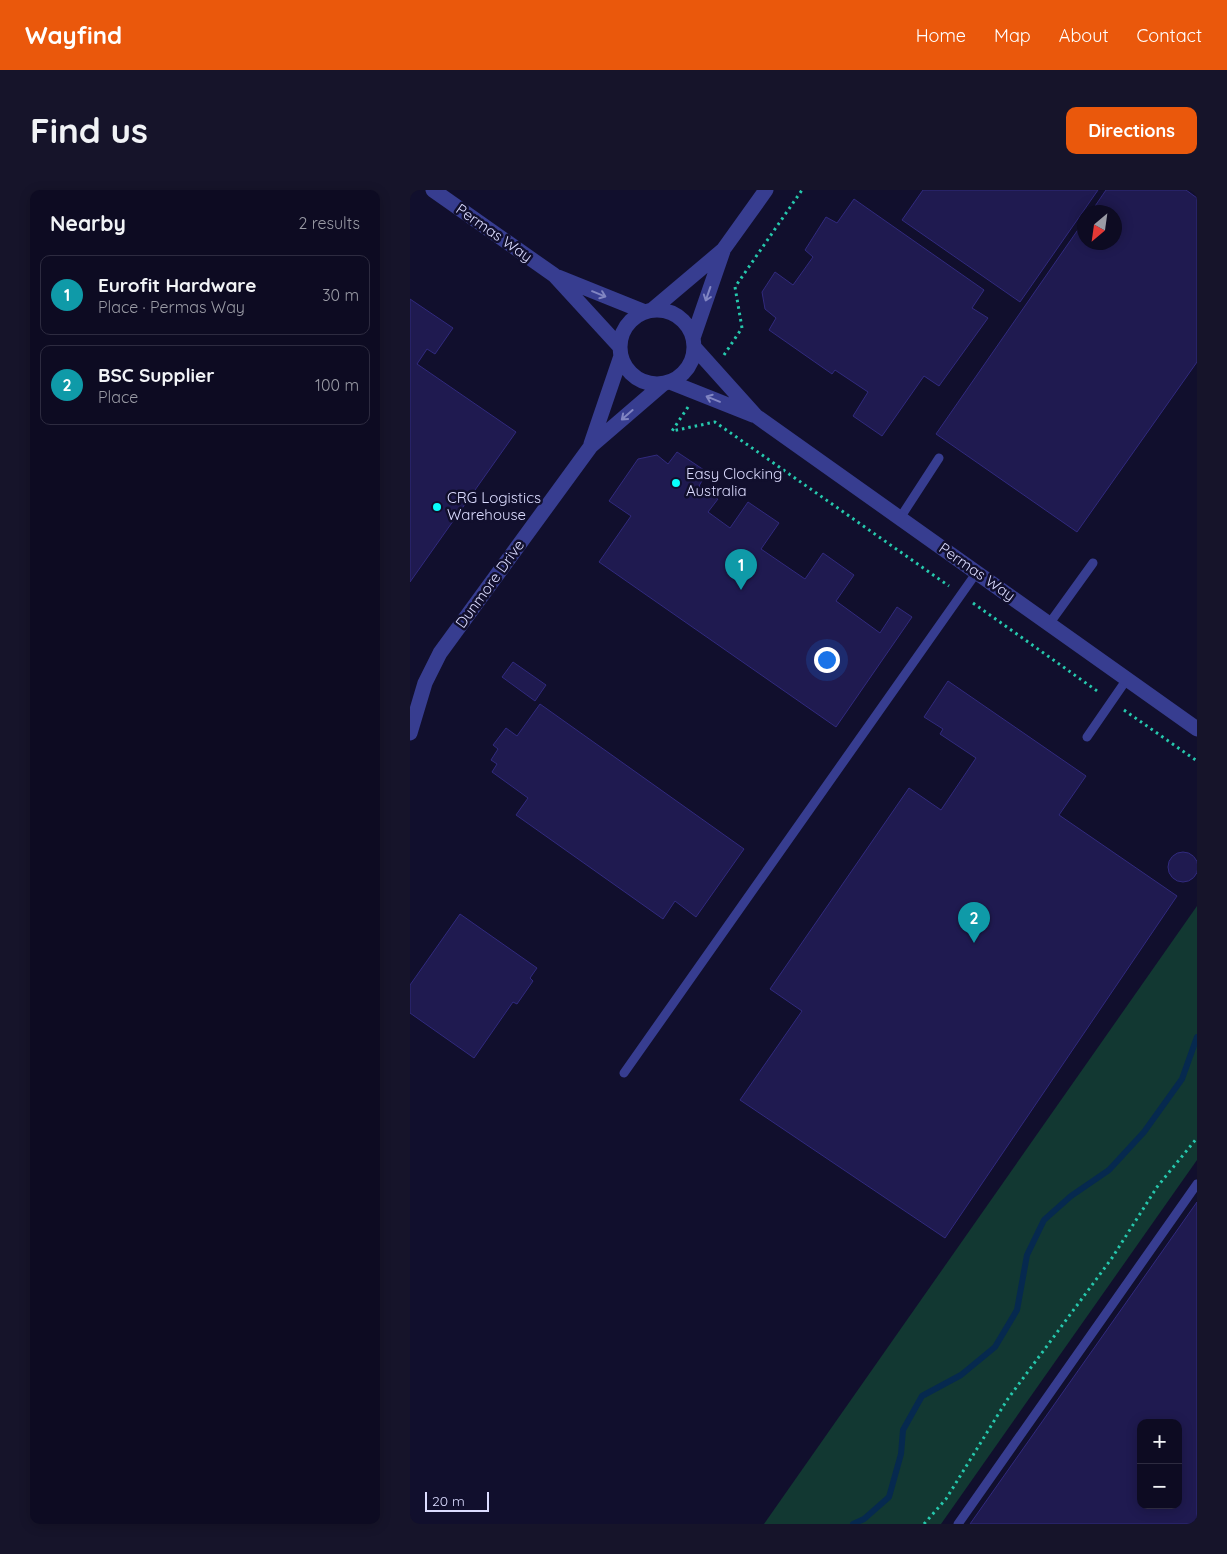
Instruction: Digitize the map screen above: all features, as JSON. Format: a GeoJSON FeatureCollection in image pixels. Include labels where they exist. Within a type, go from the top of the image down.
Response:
{"type":"FeatureCollection","features":[{"type":"Feature","properties":{"kind":"street","name":"Permas Way"},"geometry":{"type":"LineString","coordinates":[[433,190],[554,275],[621,352]]}},
{"type":"Feature","properties":{"kind":"street"},"geometry":{"type":"LineString","coordinates":[[723,250],[694,343],[692,360],[686,371],[667,383],[649,383],[637,378],[627,369],[621,352],[621,339],[627,326],[632,320],[648,311],[723,250],[766,190]]}},
{"type":"Feature","properties":{"kind":"street","name":"Permas Way"},"geometry":{"type":"LineString","coordinates":[[554,275],[648,311]]}},
{"type":"Feature","properties":{"kind":"street"},"geometry":{"type":"LineString","coordinates":[[648,311],[660,310],[675,314],[686,325],[694,343]]}},
{"type":"Feature","properties":{"kind":"street","name":"Permas Way"},"geometry":{"type":"LineString","coordinates":[[694,343],[756,416],[1197,728]]}},
{"type":"Feature","properties":{"kind":"street","name":"Dunmore Drive"},"geometry":{"type":"LineString","coordinates":[[591,446],[621,352]]}},
{"type":"Feature","properties":{"kind":"street","name":"Permas Way"},"geometry":{"type":"LineString","coordinates":[[667,383],[756,416]]}},
{"type":"Feature","properties":{"kind":"street","name":"Dunmore Drive"},"geometry":{"type":"LineString","coordinates":[[410,733],[425,683],[440,653],[591,446],[667,383]]}},
{"type":"Feature","properties":{"kind":"lane"},"geometry":{"type":"LineString","coordinates":[[900,518],[939,458]]}},
{"type":"Feature","properties":{"kind":"lane"},"geometry":{"type":"LineString","coordinates":[[1049,624],[1093,563]]}},
{"type":"Feature","properties":{"kind":"lane"},"geometry":{"type":"LineString","coordinates":[[624,1073],[977,572]]}},
{"type":"Feature","properties":{"kind":"lane"},"geometry":{"type":"LineString","coordinates":[[1087,738],[1127,679]]}},
{"type":"Feature","properties":{"kind":"lane"},"geometry":{"type":"LineString","coordinates":[[958,1524],[1197,1184]]}},
{"type":"Feature","properties":{"kind":"path"},"geometry":{"type":"LineString","coordinates":[[924,1524],[946,1499],[1007,1400],[1112,1258],[1157,1187],[1197,1138]]}},
{"type":"Feature","properties":{"kind":"green space"},"geometry":{"type":"Polygon","coordinates":[[[1197,906],[1197,1160],[941,1524],[764,1524],[1197,906]]]}},
{"type":"Feature","properties":{"kind":"building"},"geometry":{"type":"Polygon","coordinates":[[[923,190],[1098,190],[1088,205],[1077,205],[1077,220],[1020,302],[902,220],[923,190]]]}},
{"type":"Feature","properties":{"kind":"building"},"geometry":{"type":"Polygon","coordinates":[[[1106,190],[1186,190],[1197,198],[1197,362],[1077,532],[936,434],[1077,231],[1077,250],[1122,250],[1122,205],[1096,205],[1106,190]]]}},
{"type":"Feature","properties":{"kind":"building"},"geometry":{"type":"Polygon","coordinates":[[[854,199],[984,290],[972,308],[988,318],[939,386],[924,376],[882,436],[853,416],[868,392],[835,370],[832,374],[769,330],[776,318],[765,309],[762,292],[775,272],[793,285],[813,257],[805,250],[826,217],[837,223],[854,199]]]}},
{"type":"Feature","properties":{"kind":"building","name":"CRG Logistics Warehouse"},"geometry":{"type":"Polygon","coordinates":[[[410,299],[453,328],[435,354],[427,349],[417,364],[516,432],[410,582],[410,299]]]}},
{"type":"Feature","properties":{"kind":"building"},"geometry":{"type":"Polygon","coordinates":[[[677,452],[707,472],[699,486],[718,499],[708,512],[730,528],[748,502],[779,523],[761,549],[805,579],[823,553],[854,575],[836,601],[880,633],[897,607],[912,617],[836,727],[599,562],[631,516],[609,501],[638,459],[657,455],[668,464],[677,452]]]}},
{"type":"Feature","properties":{"kind":"building"},"geometry":{"type":"Polygon","coordinates":[[[513,662],[546,685],[535,701],[502,677],[513,662]]]}},
{"type":"Feature","properties":{"kind":"building"},"geometry":{"type":"Polygon","coordinates":[[[948,681],[1086,776],[1059,815],[1177,896],[945,1238],[740,1100],[802,1011],[770,989],[909,788],[941,810],[976,758],[940,734],[943,729],[924,717],[948,681]]]}},
{"type":"Feature","properties":{"kind":"building"},"geometry":{"type":"Polygon","coordinates":[[[540,704],[744,849],[696,917],[675,901],[663,919],[516,815],[528,798],[492,772],[497,764],[491,760],[498,749],[493,745],[506,728],[517,736],[540,704]]]}},
{"type":"Feature","properties":{"kind":"building"},"geometry":{"type":"Polygon","coordinates":[[[1183,852],[1194,856],[1198,867],[1194,878],[1183,882],[1172,878],[1168,867],[1172,856],[1183,852]]]}},
{"type":"Feature","properties":{"kind":"building"},"geometry":{"type":"Polygon","coordinates":[[[460,914],[537,968],[530,978],[533,981],[517,1004],[513,1002],[474,1058],[410,1013],[410,985],[460,914]]]}},
{"type":"Feature","properties":{"kind":"building"},"geometry":{"type":"Polygon","coordinates":[[[1197,1202],[1197,1524],[970,1524],[1197,1202]]]}},
{"type":"Feature","properties":{"kind":"waterway"},"geometry":{"type":"LineString","coordinates":[[853,1524],[864,1519],[889,1497],[901,1454],[903,1430],[922,1396],[961,1375],[995,1347],[1017,1310],[1027,1255],[1044,1220],[1071,1196],[1109,1170],[1144,1132],[1182,1079],[1197,1037]]}},
{"type":"Feature","properties":{"kind":"place","name":"Easy Clocking Australia"},"geometry":{"type":"Point","coordinates":[676,483]}},
{"type":"Feature","properties":{"kind":"place","name":"CRG Logistics Warehouse"},"geometry":{"type":"Point","coordinates":[437,507]}},
{"type":"Feature","properties":{"kind":"place","name":"Eurofit Hardware"},"geometry":{"type":"Point","coordinates":[741,590]}},
{"type":"Feature","properties":{"kind":"place","name":"BSC Supplier"},"geometry":{"type":"Point","coordinates":[974,943]}}]}
